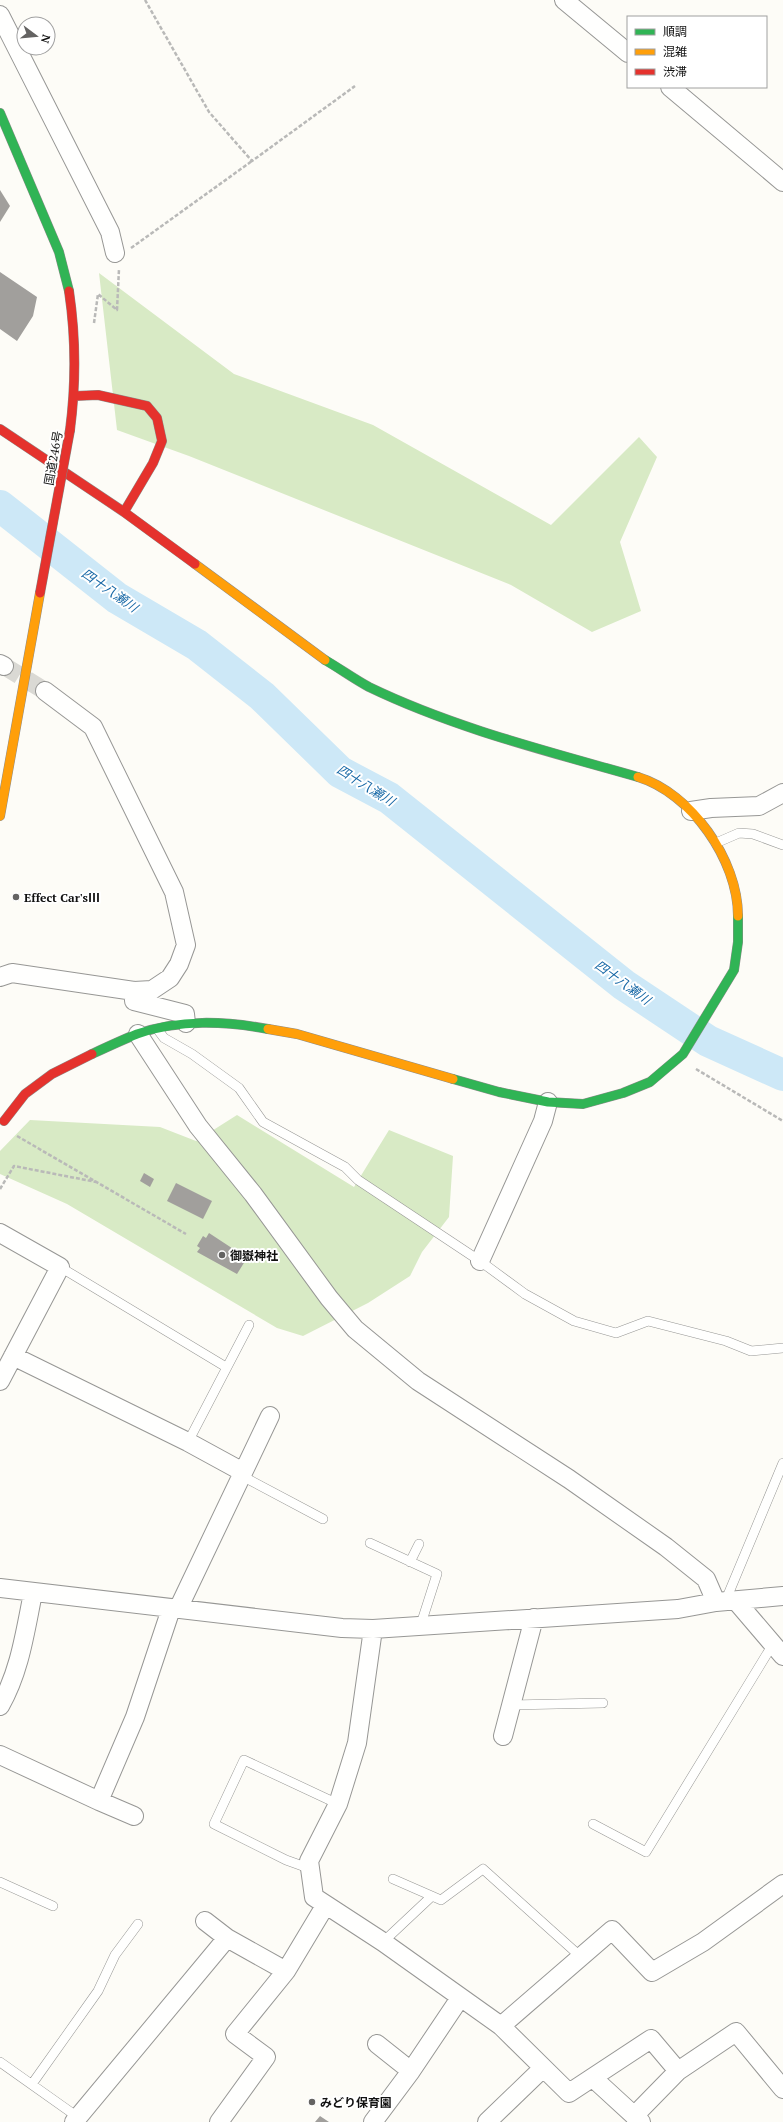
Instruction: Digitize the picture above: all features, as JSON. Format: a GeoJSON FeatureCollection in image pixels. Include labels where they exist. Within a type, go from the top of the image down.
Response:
{"type":"FeatureCollection","features":[{"type":"Feature","properties":{"kind":"main road","name":"国道246号"},"geometry":{"type":"LineString","coordinates":[[0,113],[34,186],[66,271],[73,312],[75,396],[0,816]]}},
{"type":"Feature","properties":{"kind":"main road"},"geometry":{"type":"LineString","coordinates":[[75,396],[98,395],[147,406],[157,418],[162,441],[153,463],[124,512]]}},
{"type":"Feature","properties":{"kind":"main road"},"geometry":{"type":"LineString","coordinates":[[0,429],[124,512],[316,654],[368,686],[431,714],[480,731],[648,780],[673,795],[691,811],[716,843],[731,874],[738,910],[738,942],[734,970],[681,1056],[650,1082],[623,1093],[583,1104],[548,1102],[499,1092],[297,1034],[235,1023],[186,1023],[138,1034],[78,1060],[52,1074],[25,1094],[1,1125]]}},
{"type":"Feature","properties":{"kind":"street"},"geometry":{"type":"LineString","coordinates":[[564,0],[627,52]]}},
{"type":"Feature","properties":{"kind":"street"},"geometry":{"type":"LineString","coordinates":[[0,15],[110,232],[117,253]]}},
{"type":"Feature","properties":{"kind":"street"},"geometry":{"type":"LineString","coordinates":[[671,88],[783,182]]}},
{"type":"Feature","properties":{"kind":"street"},"geometry":{"type":"LineString","coordinates":[[0,977],[12,973],[134,991],[152,990],[170,978],[179,964],[186,945],[174,892],[93,727],[45,692]]}},
{"type":"Feature","properties":{"kind":"street"},"geometry":{"type":"LineString","coordinates":[[691,811],[711,808],[759,806],[783,793]]}},
{"type":"Feature","properties":{"kind":"street"},"geometry":{"type":"LineString","coordinates":[[134,991],[134,1001],[185,1014],[186,1023]]}},
{"type":"Feature","properties":{"kind":"street"},"geometry":{"type":"LineString","coordinates":[[138,1034],[198,1126],[253,1194],[329,1298],[355,1329],[418,1381],[569,1479],[666,1546],[706,1579],[726,1602],[778,1650]]}},
{"type":"Feature","properties":{"kind":"street"},"geometry":{"type":"LineString","coordinates":[[480,1261],[543,1121],[548,1102]]}},
{"type":"Feature","properties":{"kind":"street"},"geometry":{"type":"LineString","coordinates":[[0,1233],[60,1267],[0,1381]]}},
{"type":"Feature","properties":{"kind":"street"},"geometry":{"type":"LineString","coordinates":[[13,1356],[188,1442],[243,1474]]}},
{"type":"Feature","properties":{"kind":"street"},"geometry":{"type":"LineString","coordinates":[[99,1801],[135,1717],[175,1609],[243,1474],[270,1416]]}},
{"type":"Feature","properties":{"kind":"street"},"geometry":{"type":"LineString","coordinates":[[0,1588],[342,1628],[373,1629],[678,1609],[783,1596]]}},
{"type":"Feature","properties":{"kind":"street"},"geometry":{"type":"LineString","coordinates":[[0,1706],[9,1690],[20,1661],[33,1593]]}},
{"type":"Feature","properties":{"kind":"street"},"geometry":{"type":"LineString","coordinates":[[503,1736],[534,1618]]}},
{"type":"Feature","properties":{"kind":"street"},"geometry":{"type":"LineString","coordinates":[[373,1629],[357,1743],[338,1804],[309,1861],[314,1897],[325,1906],[383,1942],[501,2026],[569,2093],[651,2039],[678,2071]]}},
{"type":"Feature","properties":{"kind":"street"},"geometry":{"type":"LineString","coordinates":[[0,1755],[134,1816]]}},
{"type":"Feature","properties":{"kind":"street"},"geometry":{"type":"LineString","coordinates":[[501,2026],[612,1930],[652,1972],[703,1942],[783,1884]]}},
{"type":"Feature","properties":{"kind":"street"},"geometry":{"type":"LineString","coordinates":[[219,2122],[266,2057],[235,2034],[286,1971],[325,1906]]}},
{"type":"Feature","properties":{"kind":"street"},"geometry":{"type":"LineString","coordinates":[[205,1921],[227,1938],[286,1971]]}},
{"type":"Feature","properties":{"kind":"street"},"geometry":{"type":"LineString","coordinates":[[76,2121],[227,1938]]}},
{"type":"Feature","properties":{"kind":"street"},"geometry":{"type":"LineString","coordinates":[[373,2122],[411,2071],[460,1998]]}},
{"type":"Feature","properties":{"kind":"street"},"geometry":{"type":"LineString","coordinates":[[593,2078],[638,2119],[678,2071],[736,2032],[783,2089]]}},
{"type":"Feature","properties":{"kind":"street"},"geometry":{"type":"LineString","coordinates":[[377,2044],[411,2071]]}},
{"type":"Feature","properties":{"kind":"street"},"geometry":{"type":"LineString","coordinates":[[487,2122],[542,2068]]}},
{"type":"Feature","properties":{"kind":"lane"},"geometry":{"type":"LineString","coordinates":[[716,843],[739,833],[753,834],[783,845]]}},
{"type":"Feature","properties":{"kind":"lane"},"geometry":{"type":"LineString","coordinates":[[157,1029],[164,1038],[192,1054],[239,1088],[263,1122],[345,1167],[358,1180],[480,1261],[525,1294],[574,1321],[616,1333],[648,1321],[726,1341],[751,1351],[783,1348]]}},
{"type":"Feature","properties":{"kind":"lane"},"geometry":{"type":"LineString","coordinates":[[60,1267],[226,1367]]}},
{"type":"Feature","properties":{"kind":"lane"},"geometry":{"type":"LineString","coordinates":[[188,1442],[249,1325]]}},
{"type":"Feature","properties":{"kind":"lane"},"geometry":{"type":"LineString","coordinates":[[726,1602],[783,1463]]}},
{"type":"Feature","properties":{"kind":"lane"},"geometry":{"type":"LineString","coordinates":[[243,1474],[323,1518]]}},
{"type":"Feature","properties":{"kind":"lane"},"geometry":{"type":"LineString","coordinates":[[370,1543],[437,1574],[420,1627]]}},
{"type":"Feature","properties":{"kind":"lane"},"geometry":{"type":"LineString","coordinates":[[410,1562],[419,1544]]}},
{"type":"Feature","properties":{"kind":"lane"},"geometry":{"type":"LineString","coordinates":[[593,1824],[646,1852],[778,1650]]}},
{"type":"Feature","properties":{"kind":"lane"},"geometry":{"type":"LineString","coordinates":[[511,1705],[603,1703]]}},
{"type":"Feature","properties":{"kind":"lane"},"geometry":{"type":"LineString","coordinates":[[311,1869],[286,1860],[214,1824],[244,1760],[338,1804]]}},
{"type":"Feature","properties":{"kind":"lane"},"geometry":{"type":"LineString","coordinates":[[393,1879],[441,1900],[483,1869],[581,1957]]}},
{"type":"Feature","properties":{"kind":"lane"},"geometry":{"type":"LineString","coordinates":[[0,1882],[53,1906]]}},
{"type":"Feature","properties":{"kind":"lane"},"geometry":{"type":"LineString","coordinates":[[383,1942],[432,1896]]}},
{"type":"Feature","properties":{"kind":"lane"},"geometry":{"type":"LineString","coordinates":[[32,2084],[98,1991],[115,1956],[138,1924]]}},
{"type":"Feature","properties":{"kind":"lane"},"geometry":{"type":"LineString","coordinates":[[0,2062],[32,2084],[76,2121]]}},
{"type":"Feature","properties":{"kind":"path"},"geometry":{"type":"LineString","coordinates":[[145,0],[209,112],[252,161]]}},
{"type":"Feature","properties":{"kind":"path"},"geometry":{"type":"LineString","coordinates":[[94,329],[98,294],[117,310],[117,253],[127,250],[355,86]]}},
{"type":"Feature","properties":{"kind":"path"},"geometry":{"type":"LineString","coordinates":[[681,1056],[783,1121]]}},
{"type":"Feature","properties":{"kind":"path"},"geometry":{"type":"LineString","coordinates":[[1,1125],[186,1234]]}},
{"type":"Feature","properties":{"kind":"path"},"geometry":{"type":"LineString","coordinates":[[0,1189],[14,1166],[98,1183]]}},
{"type":"Feature","properties":{"kind":"green space"},"geometry":{"type":"Polygon","coordinates":[[[99,273],[234,374],[373,425],[551,525],[639,437],[657,457],[620,542],[641,611],[592,632],[511,585],[189,456],[117,430],[99,273]]]}},
{"type":"Feature","properties":{"kind":"green space"},"geometry":{"type":"Polygon","coordinates":[[[237,1115],[354,1187],[389,1130],[453,1156],[449,1217],[422,1252],[410,1276],[368,1303],[303,1336],[277,1328],[67,1204],[0,1174],[0,1151],[30,1120],[160,1127],[196,1141],[237,1115]]]}},
{"type":"Feature","properties":{"kind":"building"},"geometry":{"type":"Polygon","coordinates":[[[0,190],[10,206],[0,222],[0,190]]]}},
{"type":"Feature","properties":{"kind":"building"},"geometry":{"type":"Polygon","coordinates":[[[0,272],[37,297],[33,316],[17,341],[0,329],[0,272]]]}},
{"type":"Feature","properties":{"kind":"building"},"geometry":{"type":"Polygon","coordinates":[[[144,1173],[154,1179],[150,1187],[140,1181],[144,1173]]]}},
{"type":"Feature","properties":{"kind":"building"},"geometry":{"type":"Polygon","coordinates":[[[176,1183],[212,1201],[203,1219],[167,1201],[176,1183]]]}},
{"type":"Feature","properties":{"kind":"building","name":"御嶽神社"},"geometry":{"type":"Polygon","coordinates":[[[209,1233],[247,1258],[237,1274],[197,1252],[200,1248],[197,1246],[203,1236],[206,1238],[209,1233]]]}},
{"type":"Feature","properties":{"kind":"building"},"geometry":{"type":"Polygon","coordinates":[[[320,2116],[329,2122],[315,2122],[320,2116]]]}},
{"type":"Feature","properties":{"kind":"waterway","name":"四十八瀬川"},"geometry":{"type":"LineString","coordinates":[[0,506],[117,598],[197,645],[262,696],[340,772],[389,798],[624,985],[708,1041],[783,1075]]}},
{"type":"Feature","properties":{"kind":"tunnel"},"geometry":{"type":"LineString","coordinates":[[4,666],[45,691]]}},
{"type":"Feature","properties":{"kind":"traffic: fast"},"geometry":{"type":"LineString","coordinates":[[0,113],[59,252],[69,291]]}},
{"type":"Feature","properties":{"kind":"traffic: fast"},"geometry":{"type":"LineString","coordinates":[[325,660],[369,687],[434,715],[501,738],[638,777]]}},
{"type":"Feature","properties":{"kind":"traffic: fast"},"geometry":{"type":"LineString","coordinates":[[453,1079],[499,1092],[548,1102],[583,1104],[623,1093],[650,1082],[683,1054],[734,970],[738,942],[738,916]]}},
{"type":"Feature","properties":{"kind":"traffic: fast"},"geometry":{"type":"LineString","coordinates":[[92,1054],[137,1034],[169,1026],[219,1023],[268,1029]]}},
{"type":"Feature","properties":{"kind":"traffic: slow"},"geometry":{"type":"LineString","coordinates":[[195,564],[325,660]]}},
{"type":"Feature","properties":{"kind":"traffic: slow"},"geometry":{"type":"LineString","coordinates":[[0,816],[40,593]]}},
{"type":"Feature","properties":{"kind":"traffic: slow"},"geometry":{"type":"LineString","coordinates":[[638,777],[658,785],[676,798],[693,813],[708,832],[730,873],[736,895],[738,916]]}},
{"type":"Feature","properties":{"kind":"traffic: slow"},"geometry":{"type":"LineString","coordinates":[[268,1029],[297,1034],[453,1079]]}},
{"type":"Feature","properties":{"kind":"traffic: jam"},"geometry":{"type":"LineString","coordinates":[[69,291],[74,344],[73,395],[70,430]]}},
{"type":"Feature","properties":{"kind":"traffic: jam"},"geometry":{"type":"LineString","coordinates":[[75,396],[98,395],[147,406],[157,418],[162,441],[153,463],[124,512]]}},
{"type":"Feature","properties":{"kind":"traffic: jam"},"geometry":{"type":"LineString","coordinates":[[0,429],[124,512],[195,564]]}},
{"type":"Feature","properties":{"kind":"traffic: jam"},"geometry":{"type":"LineString","coordinates":[[40,593],[70,430]]}},
{"type":"Feature","properties":{"kind":"traffic: jam"},"geometry":{"type":"LineString","coordinates":[[4,1121],[25,1094],[52,1074],[92,1054]]}},
{"type":"Feature","properties":{"kind":"place","name":"Effect Car'sⅢ"},"geometry":{"type":"Point","coordinates":[16,897]}},
{"type":"Feature","properties":{"kind":"place","name":"御嶽神社"},"geometry":{"type":"Point","coordinates":[222,1255]}},
{"type":"Feature","properties":{"kind":"place","name":"みどり保育園"},"geometry":{"type":"Point","coordinates":[312,2102]}}]}
